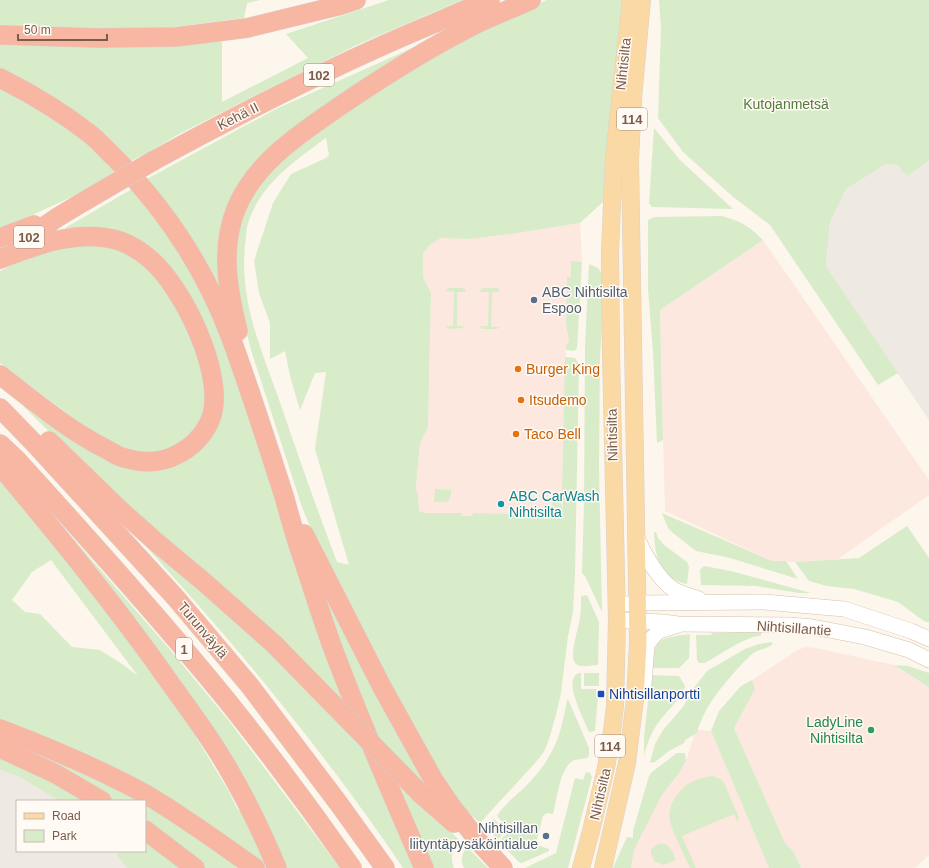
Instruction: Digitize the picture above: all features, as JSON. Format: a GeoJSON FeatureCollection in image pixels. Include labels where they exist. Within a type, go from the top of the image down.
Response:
{"type":"FeatureCollection","features":[{"type":"Feature","properties":{"kind":"highway"},"geometry":{"type":"LineString","coordinates":[[0,35],[98,38],[176,37],[247,28],[356,0]]}},
{"type":"Feature","properties":{"kind":"highway","name":"Kehä II"},"geometry":{"type":"LineString","coordinates":[[0,258],[58,217],[83,202],[152,161],[240,114],[326,71],[490,0]]}},
{"type":"Feature","properties":{"kind":"highway"},"geometry":{"type":"LineString","coordinates":[[242,368],[240,336],[231,303],[226,275],[227,248],[230,227],[236,208],[245,190],[259,172],[277,153],[300,134],[366,88],[478,23],[531,0]]}},
{"type":"Feature","properties":{"kind":"highway"},"geometry":{"type":"LineString","coordinates":[[0,78],[39,99],[91,135],[156,203],[178,234],[209,287],[231,336],[242,368],[284,496],[297,544],[331,644],[424,868]]}},
{"type":"Feature","properties":{"kind":"highway"},"geometry":{"type":"LineString","coordinates":[[0,238],[58,217]]}},
{"type":"Feature","properties":{"kind":"highway"},"geometry":{"type":"LineString","coordinates":[[0,258],[41,243],[66,238],[85,237],[120,241],[136,249],[151,260],[165,274],[179,295],[202,340],[214,381],[212,414],[207,427],[198,440],[187,450],[170,459],[156,462],[140,462],[124,458],[88,440],[0,374]]}},
{"type":"Feature","properties":{"kind":"highway"},"geometry":{"type":"LineString","coordinates":[[0,401],[45,437],[129,517],[274,644],[421,794],[454,823],[480,843]]}},
{"type":"Feature","properties":{"kind":"highway","name":"Turunväylä"},"geometry":{"type":"LineString","coordinates":[[0,408],[175,597],[246,680],[385,868]]}},
{"type":"Feature","properties":{"kind":"highway","name":"Turunväylä"},"geometry":{"type":"LineString","coordinates":[[0,444],[21,465],[155,614],[230,704],[317,818],[352,868]]}},
{"type":"Feature","properties":{"kind":"highway"},"geometry":{"type":"LineString","coordinates":[[0,466],[94,581],[144,646],[223,760],[252,815],[277,868]]}},
{"type":"Feature","properties":{"kind":"highway"},"geometry":{"type":"LineString","coordinates":[[284,496],[416,751],[452,807],[480,843],[503,868]]}},
{"type":"Feature","properties":{"kind":"highway"},"geometry":{"type":"LineString","coordinates":[[0,729],[61,752],[146,795],[201,830],[255,868]]}},
{"type":"Feature","properties":{"kind":"highway"},"geometry":{"type":"LineString","coordinates":[[0,748],[56,774],[100,800]]}},
{"type":"Feature","properties":{"kind":"highway"},"geometry":{"type":"LineString","coordinates":[[146,831],[195,868]]}},
{"type":"Feature","properties":{"kind":"main road","name":"Nihtisilta"},"geometry":{"type":"LineString","coordinates":[[581,868],[598,802],[611,739],[615,706],[616,613],[610,251],[614,157],[630,0]]}},
{"type":"Feature","properties":{"kind":"main road","name":"Nihtisilta"},"geometry":{"type":"LineString","coordinates":[[603,868],[627,763],[635,699],[637,538],[630,160],[633,98],[642,0]]}},
{"type":"Feature","properties":{"kind":"street","name":"Nihtisillantie"},"geometry":{"type":"LineString","coordinates":[[637,538],[644,554],[656,571],[672,589],[706,602]]}},
{"type":"Feature","properties":{"kind":"street","name":"Nihtisillantie"},"geometry":{"type":"LineString","coordinates":[[616,613],[637,604],[764,602],[844,609],[911,631],[929,639]]}},
{"type":"Feature","properties":{"kind":"street","name":"Nihtisillantie"},"geometry":{"type":"LineString","coordinates":[[616,613],[637,621],[678,624],[790,625],[813,627],[865,637],[909,650],[929,660]]}},
{"type":"Feature","properties":{"kind":"street","name":"Nihtisillantie"},"geometry":{"type":"LineString","coordinates":[[635,699],[644,684],[647,645],[660,631],[678,624]]}},
{"type":"Feature","properties":{"kind":"shaded area"},"geometry":{"type":"Polygon","coordinates":[[[929,161],[929,420],[826,266],[830,222],[846,189],[886,164],[897,165],[907,176],[929,161]]]}},
{"type":"Feature","properties":{"kind":"shaded area"},"geometry":{"type":"Polygon","coordinates":[[[580,223],[582,262],[571,262],[571,277],[567,277],[566,324],[569,342],[566,345],[562,491],[563,515],[538,514],[537,517],[521,517],[521,514],[473,513],[473,516],[461,516],[461,513],[425,513],[419,511],[418,494],[416,489],[420,444],[428,427],[431,293],[423,277],[423,253],[430,245],[441,238],[470,239],[580,223]]]}},
{"type":"Feature","properties":{"kind":"shaded area"},"geometry":{"type":"Polygon","coordinates":[[[763,240],[929,480],[929,495],[838,559],[795,562],[772,561],[665,511],[660,310],[763,240]]]}},
{"type":"Feature","properties":{"kind":"shaded area"},"geometry":{"type":"Polygon","coordinates":[[[805,647],[816,648],[894,665],[929,687],[929,855],[915,868],[801,868],[793,851],[785,843],[734,728],[754,689],[752,680],[796,651],[805,647]]]}},
{"type":"Feature","properties":{"kind":"shaded area"},"geometry":{"type":"Polygon","coordinates":[[[698,730],[711,731],[769,868],[631,868],[634,850],[662,795],[679,773],[686,761],[694,736],[698,730]]]}},
{"type":"Feature","properties":{"kind":"shaded area"},"geometry":{"type":"Polygon","coordinates":[[[0,770],[20,777],[57,800],[16,800],[16,852],[119,852],[116,855],[127,868],[0,868],[0,770]]]}},
{"type":"Feature","properties":{"kind":"green space"},"geometry":{"type":"Polygon","coordinates":[[[0,0],[260,0],[247,3],[244,18],[159,29],[0,29],[0,0]]]}},
{"type":"Feature","properties":{"kind":"green space"},"geometry":{"type":"Polygon","coordinates":[[[389,0],[462,0],[359,44],[179,134],[146,154],[128,162],[0,71],[0,42],[181,40],[222,42],[222,102],[308,58],[286,34],[389,0]]]}},
{"type":"Feature","properties":{"kind":"green space"},"geometry":{"type":"Polygon","coordinates":[[[547,0],[625,0],[622,33],[614,74],[604,201],[580,223],[470,239],[441,238],[430,245],[423,253],[423,277],[431,293],[428,427],[420,444],[416,489],[418,494],[419,511],[425,513],[461,513],[462,516],[472,516],[473,513],[521,514],[521,517],[537,517],[537,514],[554,515],[554,509],[552,508],[553,493],[558,495],[563,510],[562,491],[565,357],[575,358],[579,364],[573,612],[568,636],[561,693],[556,715],[544,752],[480,823],[454,800],[322,557],[302,507],[251,350],[236,291],[233,252],[239,220],[258,182],[332,117],[490,25],[547,0]],[[326,138],[289,166],[268,187],[252,212],[247,227],[244,267],[249,309],[261,350],[337,562],[349,565],[315,449],[326,372],[315,373],[300,410],[290,376],[285,351],[270,359],[270,323],[259,293],[254,261],[273,203],[291,174],[326,158],[329,155],[326,138]]]}},
{"type":"Feature","properties":{"kind":"green space","name":"Kutojanmetsä"},"geometry":{"type":"Polygon","coordinates":[[[659,0],[929,0],[929,161],[907,176],[897,165],[886,164],[846,189],[830,222],[826,266],[898,373],[878,385],[770,225],[732,196],[683,152],[658,118],[661,29],[659,0]]]}},
{"type":"Feature","properties":{"kind":"green space"},"geometry":{"type":"Polygon","coordinates":[[[459,27],[245,175],[221,226],[217,263],[224,307],[145,180],[276,109],[459,27]]]}},
{"type":"Feature","properties":{"kind":"green space"},"geometry":{"type":"Polygon","coordinates":[[[0,85],[62,123],[121,169],[78,194],[0,230],[0,85]]]}},
{"type":"Feature","properties":{"kind":"green space"},"geometry":{"type":"Polygon","coordinates":[[[654,128],[680,160],[733,209],[652,207],[649,203],[654,128]]]}},
{"type":"Feature","properties":{"kind":"green space"},"geometry":{"type":"Polygon","coordinates":[[[137,186],[213,306],[420,868],[403,868],[311,741],[241,654],[123,521],[204,573],[74,456],[0,382],[135,468],[215,426],[184,295],[99,231],[65,229],[137,186]]]}},
{"type":"Feature","properties":{"kind":"green space"},"geometry":{"type":"Polygon","coordinates":[[[722,216],[735,220],[744,225],[763,240],[660,310],[663,440],[657,443],[653,352],[648,289],[648,220],[654,217],[722,216]]]}},
{"type":"Feature","properties":{"kind":"green space"},"geometry":{"type":"Polygon","coordinates":[[[76,242],[110,247],[128,254],[149,270],[177,305],[204,367],[205,411],[198,429],[186,442],[160,453],[125,451],[84,426],[0,363],[0,271],[29,256],[76,242]]]}},
{"type":"Feature","properties":{"kind":"green space"},"geometry":{"type":"Polygon","coordinates":[[[571,261],[582,262],[577,348],[574,351],[566,350],[566,345],[569,342],[566,324],[567,277],[571,277],[571,261]]]}},
{"type":"Feature","properties":{"kind":"green space"},"geometry":{"type":"Polygon","coordinates":[[[589,264],[598,268],[603,276],[605,287],[600,356],[599,467],[602,612],[585,576],[582,573],[585,345],[589,264]]]}},
{"type":"Feature","properties":{"kind":"green space"},"geometry":{"type":"Polygon","coordinates":[[[448,288],[465,289],[466,292],[457,292],[457,326],[464,326],[463,328],[449,329],[445,326],[453,326],[454,292],[445,291],[448,288]]]}},
{"type":"Feature","properties":{"kind":"green space"},"geometry":{"type":"Polygon","coordinates":[[[498,288],[500,292],[492,292],[491,327],[499,327],[497,329],[482,329],[480,326],[488,326],[489,292],[480,292],[481,289],[498,288]]]}},
{"type":"Feature","properties":{"kind":"green space"},"geometry":{"type":"Polygon","coordinates":[[[0,476],[96,595],[182,714],[228,790],[238,810],[264,819],[51,513],[172,652],[229,721],[340,868],[264,868],[146,802],[146,800],[142,800],[0,721],[0,476]],[[51,560],[32,572],[12,600],[25,612],[40,614],[72,647],[100,650],[138,676],[51,560]]]}},
{"type":"Feature","properties":{"kind":"green space"},"geometry":{"type":"Polygon","coordinates":[[[435,489],[451,490],[449,500],[445,502],[434,502],[435,489]]]}},
{"type":"Feature","properties":{"kind":"green space"},"geometry":{"type":"Polygon","coordinates":[[[662,513],[772,561],[786,561],[798,579],[730,558],[696,551],[668,528],[662,513]]]}},
{"type":"Feature","properties":{"kind":"green space"},"geometry":{"type":"Polygon","coordinates":[[[907,526],[929,558],[929,622],[921,619],[898,602],[854,589],[827,586],[809,581],[795,562],[859,558],[907,526]]]}},
{"type":"Feature","properties":{"kind":"green space"},"geometry":{"type":"Polygon","coordinates":[[[654,532],[656,532],[658,538],[664,545],[687,562],[689,567],[687,584],[670,577],[660,565],[657,558],[654,532]]]}},
{"type":"Feature","properties":{"kind":"green space"},"geometry":{"type":"Polygon","coordinates":[[[704,566],[731,571],[811,593],[799,593],[756,586],[701,585],[700,570],[704,566]]]}},
{"type":"Feature","properties":{"kind":"green space"},"geometry":{"type":"Polygon","coordinates":[[[316,573],[427,780],[422,784],[421,802],[460,841],[452,854],[454,868],[433,868],[371,727],[316,573]]]}},
{"type":"Feature","properties":{"kind":"green space"},"geometry":{"type":"Polygon","coordinates":[[[587,595],[599,622],[598,665],[584,666],[576,664],[573,649],[580,618],[581,596],[587,595]]]}},
{"type":"Feature","properties":{"kind":"green space"},"geometry":{"type":"Polygon","coordinates":[[[761,632],[761,636],[741,642],[705,663],[699,663],[697,660],[696,635],[712,635],[711,633],[761,632]]]}},
{"type":"Feature","properties":{"kind":"green space"},"geometry":{"type":"Polygon","coordinates":[[[690,634],[689,658],[679,668],[651,668],[655,650],[661,641],[666,638],[690,634]]]}},
{"type":"Feature","properties":{"kind":"green space"},"geometry":{"type":"Polygon","coordinates":[[[771,642],[773,644],[771,646],[752,654],[722,687],[704,715],[697,733],[655,762],[650,762],[655,744],[663,730],[683,707],[693,689],[707,671],[745,649],[771,642]]]}},
{"type":"Feature","properties":{"kind":"green space"},"geometry":{"type":"Polygon","coordinates":[[[894,665],[908,666],[929,673],[929,687],[894,665]]]}},
{"type":"Feature","properties":{"kind":"green space"},"geometry":{"type":"Polygon","coordinates":[[[581,673],[581,689],[596,689],[596,696],[598,696],[595,731],[589,732],[575,696],[572,682],[574,676],[581,673]]]}},
{"type":"Feature","properties":{"kind":"green space"},"geometry":{"type":"Polygon","coordinates":[[[584,673],[599,673],[599,686],[584,686],[584,673]]]}},
{"type":"Feature","properties":{"kind":"green space"},"geometry":{"type":"Polygon","coordinates":[[[651,675],[679,676],[685,686],[678,699],[655,727],[648,742],[644,757],[644,737],[651,675]]]}},
{"type":"Feature","properties":{"kind":"green space"},"geometry":{"type":"Polygon","coordinates":[[[752,680],[755,689],[734,728],[785,843],[793,851],[801,868],[769,868],[711,731],[719,711],[741,686],[752,680]]]}},
{"type":"Feature","properties":{"kind":"green space"},"geometry":{"type":"Polygon","coordinates":[[[568,699],[589,748],[589,756],[587,758],[574,760],[565,769],[553,814],[547,813],[543,816],[536,843],[549,849],[549,851],[520,863],[500,840],[510,831],[497,816],[506,804],[535,777],[549,757],[558,737],[568,699]]]}},
{"type":"Feature","properties":{"kind":"green space"},"geometry":{"type":"Polygon","coordinates":[[[12,739],[140,800],[111,800],[85,784],[0,742],[12,739]]]}},
{"type":"Feature","properties":{"kind":"green space"},"geometry":{"type":"Polygon","coordinates":[[[677,753],[685,753],[686,761],[679,773],[662,795],[634,850],[631,868],[613,868],[627,837],[633,838],[633,831],[649,776],[677,753]]]}},
{"type":"Feature","properties":{"kind":"green space"},"geometry":{"type":"Polygon","coordinates":[[[0,754],[88,800],[57,800],[20,777],[0,770],[0,754]]]}},
{"type":"Feature","properties":{"kind":"green space"},"geometry":{"type":"Polygon","coordinates":[[[586,772],[590,773],[592,777],[568,868],[525,868],[556,853],[575,778],[583,780],[586,772]]]}},
{"type":"Feature","properties":{"kind":"green space"},"geometry":{"type":"Polygon","coordinates":[[[713,776],[722,780],[739,818],[737,821],[734,814],[682,836],[696,868],[690,868],[670,822],[670,810],[675,798],[686,785],[701,778],[713,776]]]}},
{"type":"Feature","properties":{"kind":"green space"},"geometry":{"type":"Polygon","coordinates":[[[146,804],[245,868],[205,868],[146,824],[146,804]]]}},
{"type":"Feature","properties":{"kind":"green space"},"geometry":{"type":"Polygon","coordinates":[[[494,819],[506,831],[498,839],[484,827],[494,819]]]}},
{"type":"Feature","properties":{"kind":"green space"},"geometry":{"type":"Polygon","coordinates":[[[146,839],[184,868],[127,868],[116,855],[119,852],[146,852],[146,839]]]}},
{"type":"Feature","properties":{"kind":"green space"},"geometry":{"type":"Polygon","coordinates":[[[658,844],[665,844],[668,846],[672,850],[676,860],[663,865],[654,861],[651,849],[658,844]]]}},
{"type":"Feature","properties":{"kind":"green space"},"geometry":{"type":"Polygon","coordinates":[[[467,847],[488,868],[464,868],[462,857],[467,847]]]}},
{"type":"Feature","properties":{"kind":"place","name":"ABC Nihtisilta Espoo"},"geometry":{"type":"Point","coordinates":[534,300]}},
{"type":"Feature","properties":{"kind":"place","name":"Burger King"},"geometry":{"type":"Point","coordinates":[518,369]}},
{"type":"Feature","properties":{"kind":"place","name":"Itsudemo"},"geometry":{"type":"Point","coordinates":[521,400]}},
{"type":"Feature","properties":{"kind":"place","name":"Taco Bell"},"geometry":{"type":"Point","coordinates":[516,434]}},
{"type":"Feature","properties":{"kind":"place","name":"ABC CarWash Nihtisilta"},"geometry":{"type":"Point","coordinates":[501,504]}},
{"type":"Feature","properties":{"kind":"place","name":"Nihtisillanportti"},"geometry":{"type":"Point","coordinates":[601,694]}},
{"type":"Feature","properties":{"kind":"place","name":"LadyLine Nihtisilta"},"geometry":{"type":"Point","coordinates":[871,730]}},
{"type":"Feature","properties":{"kind":"place","name":"Nihtisillan liityntäpysäköintialue"},"geometry":{"type":"Point","coordinates":[546,836]}}]}
